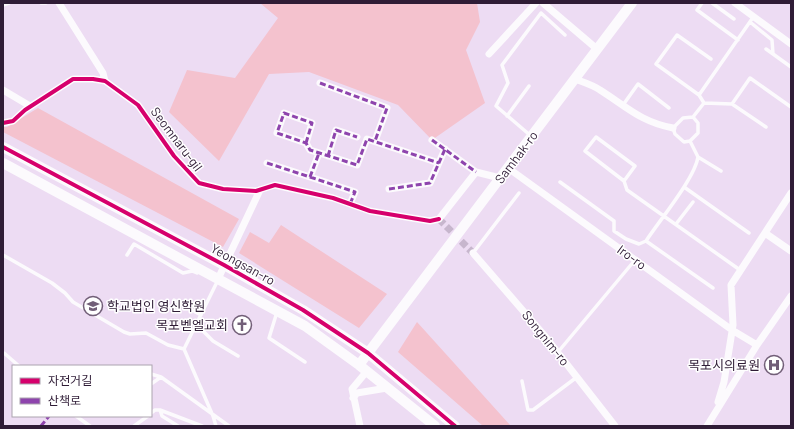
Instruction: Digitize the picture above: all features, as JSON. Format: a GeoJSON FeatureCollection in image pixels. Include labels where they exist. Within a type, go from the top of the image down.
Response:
{"type":"FeatureCollection","features":[{"type":"Feature","properties":{"kind":"street"},"geometry":{"type":"LineString","coordinates":[[59,3],[103,73],[105,82]]}},
{"type":"Feature","properties":{"kind":"street"},"geometry":{"type":"LineString","coordinates":[[489,54],[536,3]]}},
{"type":"Feature","properties":{"kind":"street"},"geometry":{"type":"LineString","coordinates":[[543,3],[597,49]]}},
{"type":"Feature","properties":{"kind":"street","name":"Samhak-ro"},"geometry":{"type":"LineString","coordinates":[[368,354],[632,3]]}},
{"type":"Feature","properties":{"kind":"street"},"geometry":{"type":"LineString","coordinates":[[736,3],[752,19],[791,44]]}},
{"type":"Feature","properties":{"kind":"street","name":"Seomnaru-gil"},"geometry":{"type":"LineString","coordinates":[[3,123],[13,121],[30,106],[73,79],[93,79],[105,82],[138,105],[174,156],[198,183],[223,189],[260,190],[275,185],[333,198],[370,211],[430,221],[439,219],[476,172]]}},
{"type":"Feature","properties":{"kind":"street"},"geometry":{"type":"LineString","coordinates":[[575,79],[599,89],[623,106],[655,125],[673,128]]}},
{"type":"Feature","properties":{"kind":"street"},"geometry":{"type":"LineString","coordinates":[[320,83],[386,108],[375,141]]}},
{"type":"Feature","properties":{"kind":"street"},"geometry":{"type":"LineString","coordinates":[[3,90],[30,106]]}},
{"type":"Feature","properties":{"kind":"street"},"geometry":{"type":"LineString","coordinates":[[306,143],[312,123],[284,113],[277,133],[306,143],[310,150],[328,156],[357,165],[367,139],[439,163]]}},
{"type":"Feature","properties":{"kind":"street"},"geometry":{"type":"LineString","coordinates":[[328,156],[336,130],[356,137]]}},
{"type":"Feature","properties":{"kind":"street"},"geometry":{"type":"LineString","coordinates":[[432,140],[476,172],[500,178]]}},
{"type":"Feature","properties":{"kind":"street","name":"Yeongsan-ro"},"geometry":{"type":"LineString","coordinates":[[3,147],[224,265],[303,310],[368,354],[455,426]]}},
{"type":"Feature","properties":{"kind":"street"},"geometry":{"type":"LineString","coordinates":[[389,189],[430,183],[445,149]]}},
{"type":"Feature","properties":{"kind":"street"},"geometry":{"type":"LineString","coordinates":[[310,177],[319,153]]}},
{"type":"Feature","properties":{"kind":"street","name":"Yeongsan-ro"},"geometry":{"type":"LineString","coordinates":[[3,163],[217,281],[305,326],[363,368],[435,426]]}},
{"type":"Feature","properties":{"kind":"street"},"geometry":{"type":"LineString","coordinates":[[267,163],[355,192],[350,204]]}},
{"type":"Feature","properties":{"kind":"street","name":"Iro-ro"},"geometry":{"type":"LineString","coordinates":[[508,168],[732,330],[757,345]]}},
{"type":"Feature","properties":{"kind":"street"},"geometry":{"type":"LineString","coordinates":[[217,281],[260,190]]}},
{"type":"Feature","properties":{"kind":"street"},"geometry":{"type":"LineString","coordinates":[[707,426],[724,382],[732,330],[730,285],[791,193]]}},
{"type":"Feature","properties":{"kind":"street"},"geometry":{"type":"LineString","coordinates":[[783,205],[791,207]]}},
{"type":"Feature","properties":{"kind":"street"},"geometry":{"type":"LineString","coordinates":[[765,233],[791,250]]}},
{"type":"Feature","properties":{"kind":"street","name":"Songnim-ro"},"geometry":{"type":"LineString","coordinates":[[473,253],[558,352],[615,426]]}},
{"type":"Feature","properties":{"kind":"street"},"geometry":{"type":"LineString","coordinates":[[710,418],[757,345],[791,296]]}},
{"type":"Feature","properties":{"kind":"street"},"geometry":{"type":"LineString","coordinates":[[360,426],[352,389],[363,368],[368,354]]}},
{"type":"Feature","properties":{"kind":"street"},"geometry":{"type":"LineString","coordinates":[[353,398],[357,393],[388,388]]}},
{"type":"Feature","properties":{"kind":"lane"},"geometry":{"type":"LineString","coordinates":[[3,5],[9,3]]}},
{"type":"Feature","properties":{"kind":"lane"},"geometry":{"type":"LineString","coordinates":[[41,3],[46,3]]}},
{"type":"Feature","properties":{"kind":"lane"},"geometry":{"type":"LineString","coordinates":[[702,3],[697,10],[738,40]]}},
{"type":"Feature","properties":{"kind":"lane"},"geometry":{"type":"LineString","coordinates":[[712,3],[734,19]]}},
{"type":"Feature","properties":{"kind":"lane"},"geometry":{"type":"LineString","coordinates":[[531,137],[496,106],[508,84],[502,65],[541,13],[565,35]]}},
{"type":"Feature","properties":{"kind":"lane"},"geometry":{"type":"LineString","coordinates":[[699,95],[752,19],[772,40],[773,54]]}},
{"type":"Feature","properties":{"kind":"lane"},"geometry":{"type":"LineString","coordinates":[[704,103],[699,95],[656,64],[677,35],[710,59]]}},
{"type":"Feature","properties":{"kind":"lane"},"geometry":{"type":"LineString","coordinates":[[766,49],[791,67]]}},
{"type":"Feature","properties":{"kind":"lane"},"geometry":{"type":"LineString","coordinates":[[732,104],[750,78],[791,107]]}},
{"type":"Feature","properties":{"kind":"lane"},"geometry":{"type":"LineString","coordinates":[[623,106],[638,84],[669,108]]}},
{"type":"Feature","properties":{"kind":"lane"},"geometry":{"type":"LineString","coordinates":[[507,116],[529,86]]}},
{"type":"Feature","properties":{"kind":"lane"},"geometry":{"type":"LineString","coordinates":[[704,103],[732,104],[766,126]]}},
{"type":"Feature","properties":{"kind":"lane"},"geometry":{"type":"LineString","coordinates":[[693,117],[698,123],[698,133],[690,141],[684,142],[675,134],[673,128],[682,118],[693,117],[704,103]]}},
{"type":"Feature","properties":{"kind":"lane"},"geometry":{"type":"LineString","coordinates":[[624,181],[635,166],[596,137],[585,151],[624,181],[627,190],[740,270]]}},
{"type":"Feature","properties":{"kind":"lane"},"geometry":{"type":"LineString","coordinates":[[690,141],[698,157],[721,171]]}},
{"type":"Feature","properties":{"kind":"lane"},"geometry":{"type":"LineString","coordinates":[[560,182],[614,221],[614,231],[626,239],[639,244],[646,241],[684,187],[697,166],[698,157]]}},
{"type":"Feature","properties":{"kind":"lane"},"geometry":{"type":"LineString","coordinates":[[684,187],[749,233]]}},
{"type":"Feature","properties":{"kind":"lane"},"geometry":{"type":"LineString","coordinates":[[473,253],[519,193]]}},
{"type":"Feature","properties":{"kind":"lane"},"geometry":{"type":"LineString","coordinates":[[676,224],[693,202]]}},
{"type":"Feature","properties":{"kind":"lane"},"geometry":{"type":"LineString","coordinates":[[646,241],[713,288]]}},
{"type":"Feature","properties":{"kind":"lane"},"geometry":{"type":"LineString","coordinates":[[127,255],[134,244],[183,273],[195,272],[217,281],[184,350],[216,426]]}},
{"type":"Feature","properties":{"kind":"lane"},"geometry":{"type":"LineString","coordinates":[[3,255],[52,283],[65,293],[73,302],[124,332],[130,334],[146,333],[168,345],[184,350]]}},
{"type":"Feature","properties":{"kind":"lane"},"geometry":{"type":"LineString","coordinates":[[558,352],[635,260]]}},
{"type":"Feature","properties":{"kind":"lane"},"geometry":{"type":"LineString","coordinates":[[174,300],[201,315]]}},
{"type":"Feature","properties":{"kind":"lane"},"geometry":{"type":"LineString","coordinates":[[277,311],[269,338],[305,362]]}},
{"type":"Feature","properties":{"kind":"lane"},"geometry":{"type":"LineString","coordinates":[[196,324],[213,341],[238,356]]}},
{"type":"Feature","properties":{"kind":"lane"},"geometry":{"type":"LineString","coordinates":[[4,353],[18,365]]}},
{"type":"Feature","properties":{"kind":"lane"},"geometry":{"type":"LineString","coordinates":[[152,374],[161,377],[213,416],[229,426]]}},
{"type":"Feature","properties":{"kind":"lane"},"geometry":{"type":"LineString","coordinates":[[152,383],[161,377]]}},
{"type":"Feature","properties":{"kind":"lane"},"geometry":{"type":"LineString","coordinates":[[522,381],[528,410],[533,410],[577,377]]}},
{"type":"Feature","properties":{"kind":"lane"},"geometry":{"type":"LineString","coordinates":[[152,412],[155,410],[160,410],[202,426]]}},
{"type":"Feature","properties":{"kind":"lane"},"geometry":{"type":"LineString","coordinates":[[160,410],[162,416],[178,426]]}},
{"type":"Feature","properties":{"kind":"lane"},"geometry":{"type":"LineString","coordinates":[[77,417],[90,426]]}},
{"type":"Feature","properties":{"kind":"lane"},"geometry":{"type":"LineString","coordinates":[[134,426],[147,417]]}},
{"type":"Feature","properties":{"kind":"shaded area"},"geometry":{"type":"Polygon","coordinates":[[[260,3],[477,3],[480,22],[466,50],[485,103],[432,140],[398,105],[309,72],[269,74],[219,161],[169,112],[187,70],[235,78],[278,18],[260,3]]]}},
{"type":"Feature","properties":{"kind":"shaded area"},"geometry":{"type":"Polygon","coordinates":[[[38,108],[239,219],[223,247],[3,132],[3,127],[7,127],[38,108]]]}},
{"type":"Feature","properties":{"kind":"shaded area"},"geometry":{"type":"Polygon","coordinates":[[[281,225],[387,294],[359,328],[239,253],[250,232],[269,243],[281,225]]]}},
{"type":"Feature","properties":{"kind":"shaded area"},"geometry":{"type":"Polygon","coordinates":[[[417,322],[511,426],[483,426],[398,352],[417,322]]]}},
{"type":"Feature","properties":{"kind":"tunnel"},"geometry":{"type":"LineString","coordinates":[[439,219],[473,253]]}},
{"type":"Feature","properties":{"kind":"marked path"},"geometry":{"type":"LineString","coordinates":[[320,83],[387,108],[375,141]]}},
{"type":"Feature","properties":{"kind":"marked path"},"geometry":{"type":"LineString","coordinates":[[306,143],[312,123],[284,113],[277,133],[306,143],[310,150],[357,165],[367,139],[439,163]]}},
{"type":"Feature","properties":{"kind":"marked path"},"geometry":{"type":"LineString","coordinates":[[328,156],[336,130],[357,137]]}},
{"type":"Feature","properties":{"kind":"marked path"},"geometry":{"type":"LineString","coordinates":[[432,140],[476,172]]}},
{"type":"Feature","properties":{"kind":"marked path"},"geometry":{"type":"LineString","coordinates":[[389,189],[430,183],[445,149]]}},
{"type":"Feature","properties":{"kind":"marked path"},"geometry":{"type":"LineString","coordinates":[[267,163],[310,177],[319,153]]}},
{"type":"Feature","properties":{"kind":"marked path"},"geometry":{"type":"LineString","coordinates":[[310,177],[355,192],[350,204]]}},
{"type":"Feature","properties":{"kind":"marked path"},"geometry":{"type":"LineString","coordinates":[[41,426],[48,417]]}},
{"type":"Feature","properties":{"kind":"cycle path"},"geometry":{"type":"LineString","coordinates":[[3,123],[13,121],[25,110],[73,79],[93,79],[105,81],[138,105],[174,156],[199,183],[223,189],[256,191],[275,185],[333,198],[370,211],[430,221],[439,219]]}},
{"type":"Feature","properties":{"kind":"cycle path"},"geometry":{"type":"LineString","coordinates":[[3,147],[224,265],[303,310],[368,353],[455,426]]}},
{"type":"Feature","properties":{"kind":"place","name":"학교법인 영신학원"},"geometry":{"type":"Point","coordinates":[93,306]}},
{"type":"Feature","properties":{"kind":"place","name":"목포벧엘교회"},"geometry":{"type":"Point","coordinates":[242,325]}},
{"type":"Feature","properties":{"kind":"place","name":"목포시의료원"},"geometry":{"type":"Point","coordinates":[774,365]}}]}
